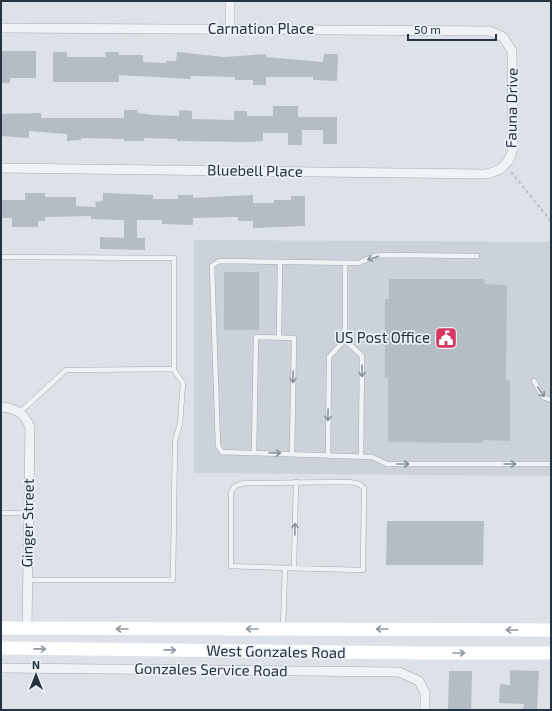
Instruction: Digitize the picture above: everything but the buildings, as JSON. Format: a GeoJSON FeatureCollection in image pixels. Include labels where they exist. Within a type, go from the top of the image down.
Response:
{"type":"FeatureCollection","features":[{"type":"Feature","properties":{"kind":"main road","name":"West Gonzales Road"},"geometry":{"type":"LineString","coordinates":[[1,628],[551,630]]}},
{"type":"Feature","properties":{"kind":"main road","name":"West Gonzales Road"},"geometry":{"type":"LineString","coordinates":[[1,648],[420,654],[551,653]]}},
{"type":"Feature","properties":{"kind":"street"},"geometry":{"type":"LineString","coordinates":[[230,1],[230,29]]}},
{"type":"Feature","properties":{"kind":"street","name":"Carnation Place"},"geometry":{"type":"LineString","coordinates":[[1,28],[490,31],[503,37],[512,50]]}},
{"type":"Feature","properties":{"kind":"street","name":"Fauna Drive"},"geometry":{"type":"LineString","coordinates":[[506,165],[511,157],[513,148],[512,50]]}},
{"type":"Feature","properties":{"kind":"street","name":"Bluebell Place"},"geometry":{"type":"LineString","coordinates":[[1,168],[485,174],[494,173],[506,165]]}},
{"type":"Feature","properties":{"kind":"street"},"geometry":{"type":"LineString","coordinates":[[1,407],[12,408],[23,415]]}},
{"type":"Feature","properties":{"kind":"street","name":"Ginger Street"},"geometry":{"type":"LineString","coordinates":[[23,415],[30,427],[27,628]]}},
{"type":"Feature","properties":{"kind":"street","name":"Gonzales Service Road"},"geometry":{"type":"LineString","coordinates":[[1,668],[399,672],[419,681],[425,693],[425,710]]}},
{"type":"Feature","properties":{"kind":"lane"},"geometry":{"type":"LineString","coordinates":[[477,256],[387,255],[374,256],[359,263],[219,261],[212,266],[218,446],[222,452],[372,456],[387,464],[551,464]]}},
{"type":"Feature","properties":{"kind":"lane"},"geometry":{"type":"LineString","coordinates":[[1,257],[174,258],[173,369],[183,383],[180,424],[174,441],[173,580],[28,580]]}},
{"type":"Feature","properties":{"kind":"lane"},"geometry":{"type":"LineString","coordinates":[[279,337],[280,262]]}},
{"type":"Feature","properties":{"kind":"lane"},"geometry":{"type":"LineString","coordinates":[[328,455],[329,357],[345,340],[345,263]]}},
{"type":"Feature","properties":{"kind":"lane"},"geometry":{"type":"LineString","coordinates":[[254,453],[256,337],[279,337],[294,338],[292,454]]}},
{"type":"Feature","properties":{"kind":"lane"},"geometry":{"type":"LineString","coordinates":[[345,340],[362,356],[361,456]]}},
{"type":"Feature","properties":{"kind":"lane"},"geometry":{"type":"LineString","coordinates":[[23,415],[66,370],[173,369]]}},
{"type":"Feature","properties":{"kind":"lane"},"geometry":{"type":"LineString","coordinates":[[534,380],[543,397],[551,400]]}},
{"type":"Feature","properties":{"kind":"lane"},"geometry":{"type":"LineString","coordinates":[[294,568],[296,482]]}},
{"type":"Feature","properties":{"kind":"lane"},"geometry":{"type":"LineString","coordinates":[[355,482],[364,488],[363,570],[285,568],[231,566],[231,492],[235,486],[245,483],[355,482]]}},
{"type":"Feature","properties":{"kind":"lane"},"geometry":{"type":"LineString","coordinates":[[1,513],[28,513]]}},
{"type":"Feature","properties":{"kind":"lane"},"geometry":{"type":"LineString","coordinates":[[283,629],[285,568]]}},
{"type":"Feature","properties":{"kind":"path"},"geometry":{"type":"LineString","coordinates":[[506,165],[551,221]]}},
{"type":"Feature","properties":{"kind":"shaded area"},"geometry":{"type":"Polygon","coordinates":[[[194,240],[551,242],[551,476],[194,473],[194,240]]]}},
{"type":"Feature","properties":{"kind":"place","name":"US Post Office"},"geometry":{"type":"Point","coordinates":[446,338]}}]}
